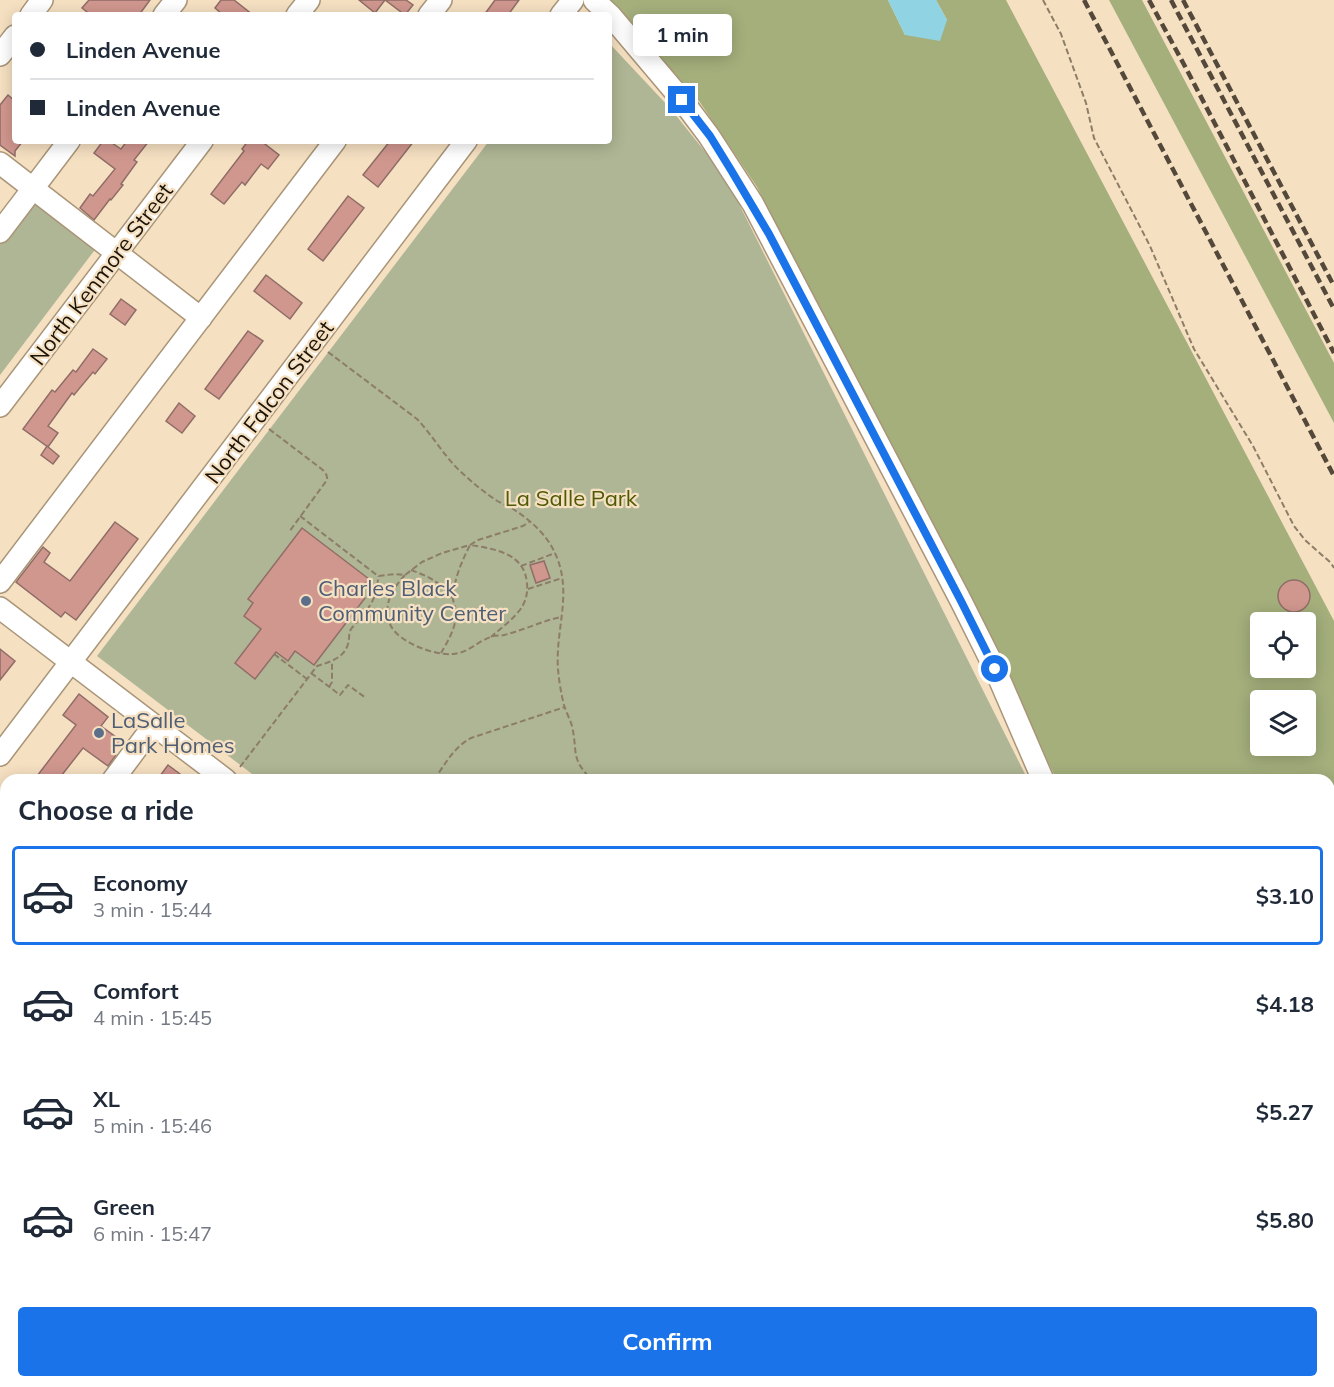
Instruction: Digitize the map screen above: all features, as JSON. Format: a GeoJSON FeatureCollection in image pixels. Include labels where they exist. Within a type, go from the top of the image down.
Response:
{"type":"FeatureCollection","features":[{"type":"Feature","properties":{"kind":"street"},"geometry":{"type":"LineString","coordinates":[[166,12],[176,0]]}},
{"type":"Feature","properties":{"kind":"street"},"geometry":{"type":"LineString","coordinates":[[299,12],[309,0]]}},
{"type":"Feature","properties":{"kind":"street"},"geometry":{"type":"LineString","coordinates":[[431,12],[441,0]]}},
{"type":"Feature","properties":{"kind":"street"},"geometry":{"type":"LineString","coordinates":[[563,12],[573,0]]}},
{"type":"Feature","properties":{"kind":"street"},"geometry":{"type":"LineString","coordinates":[[594,0],[607,12]]}},
{"type":"Feature","properties":{"kind":"street"},"geometry":{"type":"LineString","coordinates":[[612,17],[710,136],[753,204],[961,601],[995,669],[1040,774]]}},
{"type":"Feature","properties":{"kind":"street"},"geometry":{"type":"LineString","coordinates":[[0,56],[12,40]]}},
{"type":"Feature","properties":{"kind":"street"},"geometry":{"type":"LineString","coordinates":[[0,232],[67,144]]}},
{"type":"Feature","properties":{"kind":"street","name":"North Kenmore Street"},"geometry":{"type":"LineString","coordinates":[[0,406],[200,144]]}},
{"type":"Feature","properties":{"kind":"street"},"geometry":{"type":"LineString","coordinates":[[0,582],[332,144]]}},
{"type":"Feature","properties":{"kind":"street","name":"North Falcon Street"},"geometry":{"type":"LineString","coordinates":[[0,755],[464,144]]}},
{"type":"Feature","properties":{"kind":"street"},"geometry":{"type":"LineString","coordinates":[[0,163],[201,318]]}},
{"type":"Feature","properties":{"kind":"street"},"geometry":{"type":"LineString","coordinates":[[0,608],[154,725],[233,774]]}},
{"type":"Feature","properties":{"kind":"street"},"geometry":{"type":"LineString","coordinates":[[117,774],[154,725]]}},
{"type":"Feature","properties":{"kind":"path"},"geometry":{"type":"LineString","coordinates":[[1043,0],[1065,44],[1086,103],[1094,138],[1150,246],[1194,349],[1253,446],[1294,526],[1334,568]]}},
{"type":"Feature","properties":{"kind":"path"},"geometry":{"type":"LineString","coordinates":[[328,352],[417,419],[458,469],[478,487],[513,509],[540,531],[555,553],[563,578],[564,591],[558,668],[565,707],[571,723],[577,762],[586,774]]}},
{"type":"Feature","properties":{"kind":"path"},"geometry":{"type":"LineString","coordinates":[[269,429],[319,467],[327,476],[327,480],[289,532]]}},
{"type":"Feature","properties":{"kind":"path"},"geometry":{"type":"LineString","coordinates":[[300,516],[378,576],[405,575]]}},
{"type":"Feature","properties":{"kind":"path"},"geometry":{"type":"LineString","coordinates":[[470,545],[505,553],[521,566],[527,576],[528,589],[522,606],[515,615],[491,637],[454,654],[425,649],[398,635],[387,615],[387,604],[405,575],[422,562],[442,553],[524,526],[529,522]]}},
{"type":"Feature","properties":{"kind":"path"},"geometry":{"type":"LineString","coordinates":[[452,598],[459,569],[470,545]]}},
{"type":"Feature","properties":{"kind":"path"},"geometry":{"type":"LineString","coordinates":[[521,566],[555,553]]}},
{"type":"Feature","properties":{"kind":"path"},"geometry":{"type":"LineString","coordinates":[[411,570],[438,582],[456,606],[454,626],[441,653]]}},
{"type":"Feature","properties":{"kind":"path"},"geometry":{"type":"LineString","coordinates":[[233,774],[317,666],[332,662],[348,646],[349,634],[373,601],[378,587],[378,576]]}},
{"type":"Feature","properties":{"kind":"path"},"geometry":{"type":"LineString","coordinates":[[528,589],[563,578]]}},
{"type":"Feature","properties":{"kind":"path"},"geometry":{"type":"LineString","coordinates":[[491,637],[562,617]]}},
{"type":"Feature","properties":{"kind":"path"},"geometry":{"type":"LineString","coordinates":[[274,654],[307,679]]}},
{"type":"Feature","properties":{"kind":"path"},"geometry":{"type":"LineString","coordinates":[[329,687],[332,682],[332,662]]}},
{"type":"Feature","properties":{"kind":"path"},"geometry":{"type":"LineString","coordinates":[[311,674],[340,695],[348,685],[366,698]]}},
{"type":"Feature","properties":{"kind":"path"},"geometry":{"type":"LineString","coordinates":[[438,774],[463,742],[565,707]]}},
{"type":"Feature","properties":{"kind":"green space"},"geometry":{"type":"Polygon","coordinates":[[[605,0],[888,0],[905,35],[947,20],[936,0],[1006,0],[1334,621],[1334,774],[1054,774],[757,187],[699,101],[605,0]]]}},
{"type":"Feature","properties":{"kind":"green space"},"geometry":{"type":"Polygon","coordinates":[[[1109,0],[1142,0],[1334,363],[1334,423],[1109,0]]]}},
{"type":"Feature","properties":{"kind":"green space","name":"La Salle Park"},"geometry":{"type":"Polygon","coordinates":[[[612,46],[670,108],[715,164],[738,202],[1025,774],[252,774],[97,656],[487,144],[612,144],[612,46]]]}},
{"type":"Feature","properties":{"kind":"green space"},"geometry":{"type":"Polygon","coordinates":[[[35,193],[100,243],[0,375],[0,240],[35,193]]]}},
{"type":"Feature","properties":{"kind":"water"},"geometry":{"type":"Polygon","coordinates":[[[888,0],[936,0],[947,20],[940,41],[905,35],[888,0]]]}},
{"type":"Feature","properties":{"kind":"building"},"geometry":{"type":"Polygon","coordinates":[[[89,0],[150,0],[141,12],[87,12],[82,8],[89,0]]]}},
{"type":"Feature","properties":{"kind":"building"},"geometry":{"type":"Polygon","coordinates":[[[221,0],[234,0],[249,12],[220,12],[215,8],[221,0]]]}},
{"type":"Feature","properties":{"kind":"building"},"geometry":{"type":"Polygon","coordinates":[[[359,0],[385,0],[374,12],[359,0]]]}},
{"type":"Feature","properties":{"kind":"building"},"geometry":{"type":"Polygon","coordinates":[[[385,0],[406,0],[413,5],[407,12],[401,12],[385,0]]]}},
{"type":"Feature","properties":{"kind":"building"},"geometry":{"type":"Polygon","coordinates":[[[495,0],[519,0],[510,12],[486,12],[495,0]]]}},
{"type":"Feature","properties":{"kind":"building"},"geometry":{"type":"Polygon","coordinates":[[[8,95],[12,98],[12,144],[21,144],[15,151],[15,156],[0,145],[0,105],[8,95]]]}},
{"type":"Feature","properties":{"kind":"building"},"geometry":{"type":"Polygon","coordinates":[[[101,144],[114,144],[121,149],[125,144],[147,144],[134,160],[137,162],[121,184],[123,185],[94,220],[80,208],[90,194],[93,196],[115,169],[94,153],[101,144]]]}},
{"type":"Feature","properties":{"kind":"building"},"geometry":{"type":"Polygon","coordinates":[[[246,144],[265,144],[279,155],[268,169],[261,164],[245,185],[242,182],[224,204],[211,194],[244,151],[242,149],[246,144]]]}},
{"type":"Feature","properties":{"kind":"building"},"geometry":{"type":"Polygon","coordinates":[[[388,144],[412,144],[378,187],[363,175],[388,144]]]}},
{"type":"Feature","properties":{"kind":"building"},"geometry":{"type":"Polygon","coordinates":[[[348,196],[364,208],[323,261],[308,249],[348,196]]]}},
{"type":"Feature","properties":{"kind":"building"},"geometry":{"type":"Polygon","coordinates":[[[266,275],[302,303],[290,319],[254,291],[266,275]]]}},
{"type":"Feature","properties":{"kind":"building"},"geometry":{"type":"Polygon","coordinates":[[[121,299],[136,310],[125,325],[110,314],[121,299]]]}},
{"type":"Feature","properties":{"kind":"building"},"geometry":{"type":"Polygon","coordinates":[[[248,331],[263,341],[219,399],[205,389],[248,331]]]}},
{"type":"Feature","properties":{"kind":"building"},"geometry":{"type":"Polygon","coordinates":[[[93,349],[107,359],[74,395],[72,393],[48,426],[58,433],[48,447],[23,429],[52,390],[55,392],[73,370],[76,372],[93,349]]]}},
{"type":"Feature","properties":{"kind":"building"},"geometry":{"type":"Polygon","coordinates":[[[179,403],[195,416],[182,433],[166,421],[179,403]]]}},
{"type":"Feature","properties":{"kind":"building"},"geometry":{"type":"Polygon","coordinates":[[[47,446],[59,456],[53,464],[41,455],[47,446]]]}},
{"type":"Feature","properties":{"kind":"building"},"geometry":{"type":"Polygon","coordinates":[[[115,522],[138,539],[76,620],[65,612],[61,617],[16,582],[43,547],[50,553],[44,562],[70,581],[115,522]]]}},
{"type":"Feature","properties":{"kind":"building","name":"Charles Black Community Center"},"geometry":{"type":"Polygon","coordinates":[[[302,528],[369,579],[358,592],[365,598],[314,665],[295,651],[288,661],[276,652],[255,679],[235,663],[261,629],[244,616],[253,603],[248,599],[302,528]]]}},
{"type":"Feature","properties":{"kind":"building"},"geometry":{"type":"Polygon","coordinates":[[[544,561],[550,578],[536,583],[530,565],[544,561]]]}},
{"type":"Feature","properties":{"kind":"building"},"geometry":{"type":"Polygon","coordinates":[[[1288,581],[1300,581],[1309,590],[1309,602],[1300,611],[1288,611],[1279,602],[1279,590],[1288,581]]]}},
{"type":"Feature","properties":{"kind":"building"},"geometry":{"type":"Polygon","coordinates":[[[0,649],[15,661],[0,680],[0,649]]]}},
{"type":"Feature","properties":{"kind":"building"},"geometry":{"type":"Polygon","coordinates":[[[79,694],[108,717],[101,726],[120,740],[111,752],[116,755],[108,766],[83,748],[63,774],[39,774],[76,725],[63,715],[79,694]]]}},
{"type":"Feature","properties":{"kind":"building"},"geometry":{"type":"Polygon","coordinates":[[[168,765],[180,774],[161,774],[168,765]]]}},
{"type":"Feature","properties":{"kind":"railway"},"geometry":{"type":"LineString","coordinates":[[1084,0],[1334,476]]}},
{"type":"Feature","properties":{"kind":"railway"},"geometry":{"type":"LineString","coordinates":[[1149,0],[1334,353]]}},
{"type":"Feature","properties":{"kind":"railway"},"geometry":{"type":"LineString","coordinates":[[1171,0],[1334,309]]}},
{"type":"Feature","properties":{"kind":"railway"},"geometry":{"type":"LineString","coordinates":[[1183,0],[1334,286]]}},
{"type":"Feature","properties":{"kind":"place","name":"Charles Black Community Center"},"geometry":{"type":"Point","coordinates":[306,601]}},
{"type":"Feature","properties":{"kind":"place","name":"LaSalle Park Homes"},"geometry":{"type":"Point","coordinates":[99,733]}},
{"type":"Feature","properties":{"kind":"route"},"geometry":{"type":"LineString","coordinates":[[682,100],[710,136],[753,204],[995,669]]}}]}
